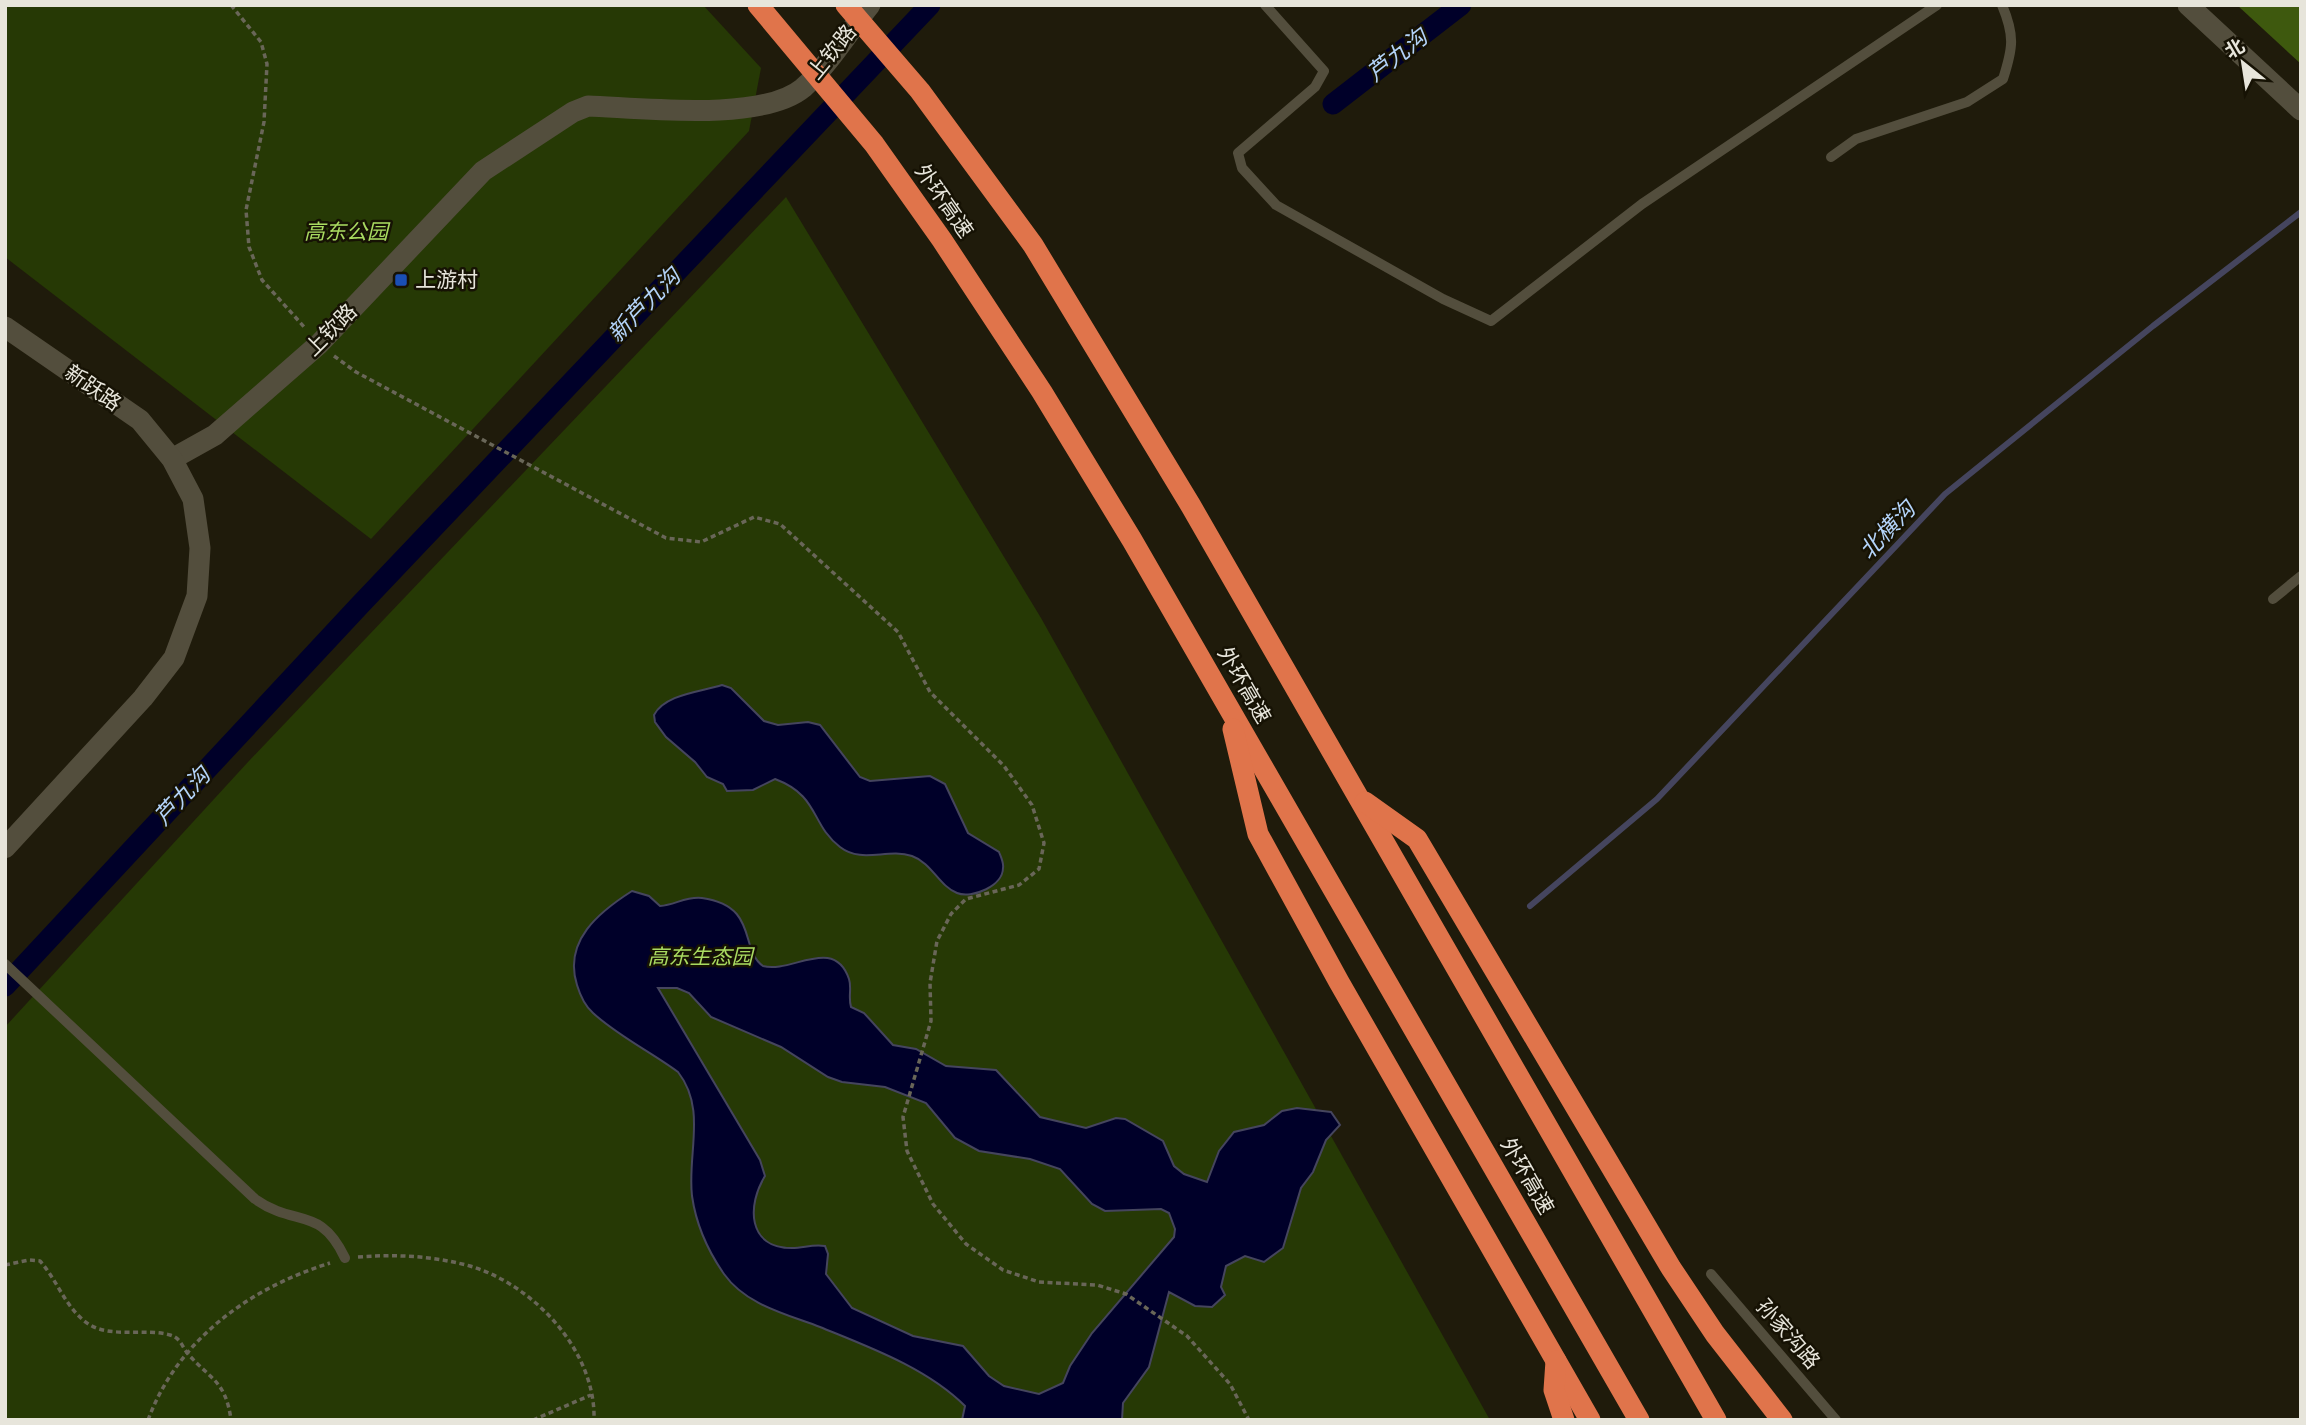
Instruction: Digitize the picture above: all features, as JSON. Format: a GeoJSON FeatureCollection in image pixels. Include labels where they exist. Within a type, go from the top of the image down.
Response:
{"type":"FeatureCollection","features":[{"type":"Feature","properties":{"kind":"highway","name":"外环高速"},"geometry":{"type":"LineString","coordinates":[[758,5],[874,144],[942,240],[1042,392],[1228,706],[1639,1420]]}},
{"type":"Feature","properties":{"kind":"highway","name":"外环高速"},"geometry":{"type":"LineString","coordinates":[[846,5],[920,91],[1033,245],[1191,506],[1716,1420]]}},
{"type":"Feature","properties":{"kind":"highway"},"geometry":{"type":"LineString","coordinates":[[1228,706],[1258,834],[1339,982],[1590,1420]]}},
{"type":"Feature","properties":{"kind":"highway"},"geometry":{"type":"LineString","coordinates":[[1359,798],[1417,839],[1671,1268],[1715,1334],[1782,1420]]}},
{"type":"Feature","properties":{"kind":"highway"},"geometry":{"type":"LineString","coordinates":[[1556,1361],[1554,1390],[1564,1420]]}},
{"type":"Feature","properties":{"kind":"street","name":"上钦路"},"geometry":{"type":"LineString","coordinates":[[172,459],[215,435],[319,344],[484,171],[573,112],[588,106],[750,109],[788,97],[804,87],[870,5]]}},
{"type":"Feature","properties":{"kind":"street"},"geometry":{"type":"LineString","coordinates":[[2188,5],[2301,110]]}},
{"type":"Feature","properties":{"kind":"street","name":"新跃路"},"geometry":{"type":"LineString","coordinates":[[5,327],[140,420],[172,459]]}},
{"type":"Feature","properties":{"kind":"street"},"geometry":{"type":"LineString","coordinates":[[5,848],[144,698],[174,657],[197,596],[200,548],[193,499],[172,459]]}},
{"type":"Feature","properties":{"kind":"lane"},"geometry":{"type":"LineString","coordinates":[[1265,5],[1324,71],[1315,87],[1238,153],[1242,168],[1276,205],[1443,299],[1491,321],[1642,204],[1937,5]]}},
{"type":"Feature","properties":{"kind":"lane"},"geometry":{"type":"LineString","coordinates":[[1830,157],[1856,139],[1967,102],[2003,79],[2011,55],[2013,30],[2002,5]]}},
{"type":"Feature","properties":{"kind":"lane"},"geometry":{"type":"LineString","coordinates":[[2273,599],[2301,576]]}},
{"type":"Feature","properties":{"kind":"lane"},"geometry":{"type":"LineString","coordinates":[[5,964],[255,1199],[277,1212],[327,1228],[345,1258]]}},
{"type":"Feature","properties":{"kind":"lane","name":"孙家沟路"},"geometry":{"type":"LineString","coordinates":[[1711,1274],[1836,1420]]}},
{"type":"Feature","properties":{"kind":"path"},"geometry":{"type":"LineString","coordinates":[[231,5],[261,43],[267,64],[264,122],[246,210],[249,247],[262,281],[319,344],[356,372],[666,538],[701,542],[754,517],[780,524],[898,632],[930,692],[1011,776],[1032,805],[1044,842],[1039,869],[1019,885],[966,899],[951,914],[937,941],[930,983],[931,1021],[903,1117],[907,1151],[933,1204],[966,1244],[1003,1270],[1038,1282],[1097,1285],[1126,1294],[1187,1336],[1230,1384],[1249,1420]]}},
{"type":"Feature","properties":{"kind":"path"},"geometry":{"type":"LineString","coordinates":[[148,1420],[155,1401],[187,1353],[222,1317],[257,1294],[301,1272],[345,1258],[384,1255],[435,1258],[473,1267],[519,1290],[565,1334],[581,1361],[591,1395],[594,1420]]}},
{"type":"Feature","properties":{"kind":"path"},"geometry":{"type":"LineString","coordinates":[[5,1265],[29,1260],[40,1261],[68,1304],[93,1327],[170,1335],[183,1343],[187,1353],[218,1382],[227,1399],[231,1420]]}},
{"type":"Feature","properties":{"kind":"path"},"geometry":{"type":"LineString","coordinates":[[533,1420],[591,1395]]}},
{"type":"Feature","properties":{"kind":"green space","name":"高东公园"},"geometry":{"type":"Polygon","coordinates":[[[5,5],[703,5],[761,68],[749,131],[371,539],[5,257],[5,5]]]}},
{"type":"Feature","properties":{"kind":"green space"},"geometry":{"type":"Polygon","coordinates":[[[2237,5],[2301,5],[2301,64],[2237,5]]]}},
{"type":"Feature","properties":{"kind":"green space","name":"高东生态园"},"geometry":{"type":"Polygon","coordinates":[[[786,197],[1041,618],[1490,1420],[5,1420],[5,1027],[248,762],[786,197]]]}},
{"type":"Feature","properties":{"kind":"water"},"geometry":{"type":"Polygon","coordinates":[[[722,685],[731,688],[764,721],[778,725],[808,722],[820,725],[860,777],[870,781],[930,776],[945,784],[968,833],[999,852],[1003,866],[998,880],[986,890],[971,894],[957,893],[919,859],[912,856],[857,854],[840,847],[830,838],[800,794],[775,779],[753,790],[727,791],[723,784],[707,777],[695,762],[666,737],[655,722],[654,715],[666,702],[675,698],[722,685]]]}},
{"type":"Feature","properties":{"kind":"water"},"geometry":{"type":"Polygon","coordinates":[[[632,891],[649,896],[660,906],[696,898],[720,903],[740,919],[751,949],[763,966],[774,967],[811,959],[833,960],[842,966],[849,979],[851,1007],[864,1013],[893,1045],[916,1049],[946,1066],[996,1070],[1040,1117],[1086,1128],[1116,1118],[1125,1119],[1163,1141],[1174,1166],[1184,1174],[1207,1182],[1219,1151],[1234,1132],[1264,1125],[1282,1111],[1297,1108],[1331,1112],[1340,1125],[1326,1140],[1313,1172],[1301,1188],[1283,1248],[1264,1262],[1245,1256],[1226,1266],[1221,1287],[1225,1295],[1212,1307],[1195,1306],[1169,1292],[1149,1367],[1123,1403],[1122,1420],[962,1420],[965,1406],[933,1380],[877,1351],[755,1301],[733,1285],[718,1265],[700,1227],[692,1196],[694,1116],[687,1086],[678,1072],[593,1013],[583,1000],[577,985],[575,955],[587,929],[596,918],[632,891]],[[658,988],[760,1160],[765,1176],[755,1199],[754,1212],[759,1233],[766,1241],[777,1246],[825,1246],[828,1254],[826,1274],[852,1308],[913,1336],[963,1346],[989,1376],[1004,1386],[1039,1394],[1063,1383],[1070,1366],[1092,1333],[1174,1237],[1175,1229],[1169,1213],[1161,1209],[1105,1211],[1092,1204],[1060,1169],[1030,1159],[979,1151],[955,1138],[926,1103],[885,1087],[842,1082],[828,1077],[781,1047],[711,1017],[689,993],[677,988],[658,988]]]}},
{"type":"Feature","properties":{"kind":"waterway","name":"新芦九沟"},"geometry":{"type":"LineString","coordinates":[[5,986],[359,606],[930,5]]}},
{"type":"Feature","properties":{"kind":"waterway","name":"芦九沟"},"geometry":{"type":"LineString","coordinates":[[1333,104],[1461,5]]}},
{"type":"Feature","properties":{"kind":"waterway","name":"北横沟"},"geometry":{"type":"LineString","coordinates":[[1530,906],[1657,799],[1945,494],[2153,326],[2301,212]]}},
{"type":"Feature","properties":{"kind":"place","name":"上游村"},"geometry":{"type":"Point","coordinates":[401,280]}}]}
